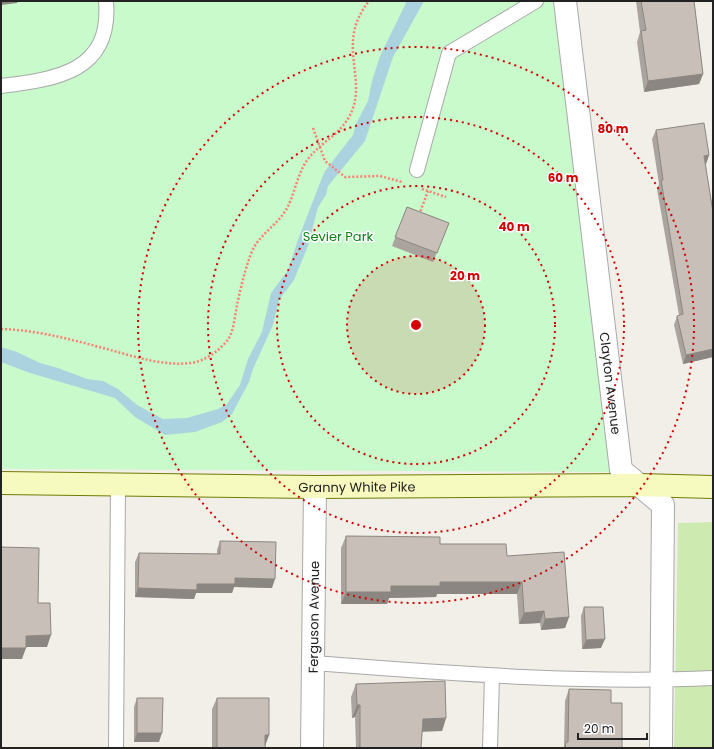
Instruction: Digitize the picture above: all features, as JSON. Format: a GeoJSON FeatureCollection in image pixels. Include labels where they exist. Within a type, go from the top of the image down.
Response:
{"type":"FeatureCollection","features":[{"type":"Feature","properties":{"kind":"main road","name":"Granny White Pike"},"geometry":{"type":"LineString","coordinates":[[1,483],[315,487],[639,485],[713,487]]}},
{"type":"Feature","properties":{"kind":"street","name":"Clayton Avenue"},"geometry":{"type":"LineString","coordinates":[[565,1],[621,470],[663,505],[661,748]]}},
{"type":"Feature","properties":{"kind":"street","name":"Ferguson Avenue"},"geometry":{"type":"LineString","coordinates":[[312,748],[315,487]]}},
{"type":"Feature","properties":{"kind":"lane"},"geometry":{"type":"LineString","coordinates":[[1,86],[50,78],[69,73],[83,65],[95,54],[101,38],[107,16],[106,1]]}},
{"type":"Feature","properties":{"kind":"lane"},"geometry":{"type":"LineString","coordinates":[[417,170],[449,53],[536,1]]}},
{"type":"Feature","properties":{"kind":"lane"},"geometry":{"type":"LineString","coordinates":[[116,748],[118,485]]}},
{"type":"Feature","properties":{"kind":"lane"},"geometry":{"type":"LineString","coordinates":[[313,663],[492,676],[662,680],[713,678]]}},
{"type":"Feature","properties":{"kind":"lane"},"geometry":{"type":"LineString","coordinates":[[490,748],[492,676]]}},
{"type":"Feature","properties":{"kind":"path"},"geometry":{"type":"LineString","coordinates":[[1,329],[35,332],[163,363],[191,363],[208,357],[224,345],[229,338],[246,269],[255,246],[284,212],[308,160],[320,147],[343,127],[349,117],[353,106],[356,80],[352,47],[353,32],[360,12],[369,1]]}},
{"type":"Feature","properties":{"kind":"path"},"geometry":{"type":"LineString","coordinates":[[313,128],[325,161],[345,177],[380,176],[408,184]]}},
{"type":"Feature","properties":{"kind":"path"},"geometry":{"type":"LineString","coordinates":[[421,188],[446,197]]}},
{"type":"Feature","properties":{"kind":"path"},"geometry":{"type":"LineString","coordinates":[[418,218],[428,191]]}},
{"type":"Feature","properties":{"kind":"green space","name":"Sevier Park"},"geometry":{"type":"Polygon","coordinates":[[[1,1],[553,1],[612,472],[1,469],[1,1]]]}},
{"type":"Feature","properties":{"kind":"green space"},"geometry":{"type":"Polygon","coordinates":[[[713,522],[713,748],[674,748],[678,523],[713,522]]]}},
{"type":"Feature","properties":{"kind":"water"},"geometry":{"type":"Polygon","coordinates":[[[407,1],[424,1],[393,57],[365,141],[328,186],[326,195],[318,207],[308,246],[294,280],[279,300],[273,325],[253,369],[249,382],[232,414],[222,422],[195,432],[165,435],[135,417],[115,398],[30,373],[1,362],[1,347],[17,352],[40,363],[87,379],[103,381],[118,389],[137,405],[163,419],[187,418],[218,409],[227,404],[240,385],[248,359],[262,332],[271,293],[288,270],[299,237],[325,171],[353,135],[356,124],[368,101],[372,81],[380,56],[407,1]]]}},
{"type":"Feature","properties":{"kind":"building"},"geometry":{"type":"Polygon","coordinates":[[[641,1],[694,1],[703,74],[648,81],[641,31],[646,30],[641,1]]]}},
{"type":"Feature","properties":{"kind":"building"},"geometry":{"type":"Polygon","coordinates":[[[704,123],[709,155],[704,156],[713,212],[713,349],[686,355],[677,316],[683,314],[661,180],[663,180],[656,130],[704,123]]]}},
{"type":"Feature","properties":{"kind":"building"},"geometry":{"type":"Polygon","coordinates":[[[407,207],[449,223],[437,253],[395,237],[407,207]]]}},
{"type":"Feature","properties":{"kind":"building"},"geometry":{"type":"Polygon","coordinates":[[[346,536],[440,537],[440,544],[506,544],[507,556],[564,552],[569,617],[545,619],[544,611],[524,613],[522,582],[440,582],[440,586],[391,586],[391,592],[346,592],[346,536]]]}},
{"type":"Feature","properties":{"kind":"building"},"geometry":{"type":"Polygon","coordinates":[[[220,541],[276,542],[275,579],[235,578],[235,584],[197,584],[197,590],[138,588],[139,553],[220,554],[220,541]]]}},
{"type":"Feature","properties":{"kind":"building"},"geometry":{"type":"Polygon","coordinates":[[[1,547],[39,548],[38,603],[50,603],[51,635],[26,636],[26,648],[1,648],[1,547]]]}},
{"type":"Feature","properties":{"kind":"building"},"geometry":{"type":"Polygon","coordinates":[[[584,607],[603,607],[605,639],[586,640],[584,607]]]}},
{"type":"Feature","properties":{"kind":"building"},"geometry":{"type":"Polygon","coordinates":[[[445,681],[446,718],[423,719],[421,748],[360,748],[360,705],[357,705],[356,684],[445,681]]]}},
{"type":"Feature","properties":{"kind":"building"},"geometry":{"type":"Polygon","coordinates":[[[569,689],[611,690],[611,703],[622,703],[622,748],[565,748],[566,742],[568,742],[569,689]]]}},
{"type":"Feature","properties":{"kind":"building"},"geometry":{"type":"Polygon","coordinates":[[[137,698],[163,698],[162,733],[137,733],[137,698]]]}},
{"type":"Feature","properties":{"kind":"building"},"geometry":{"type":"Polygon","coordinates":[[[217,698],[269,698],[269,735],[265,735],[265,748],[217,748],[217,698]]]}}]}
